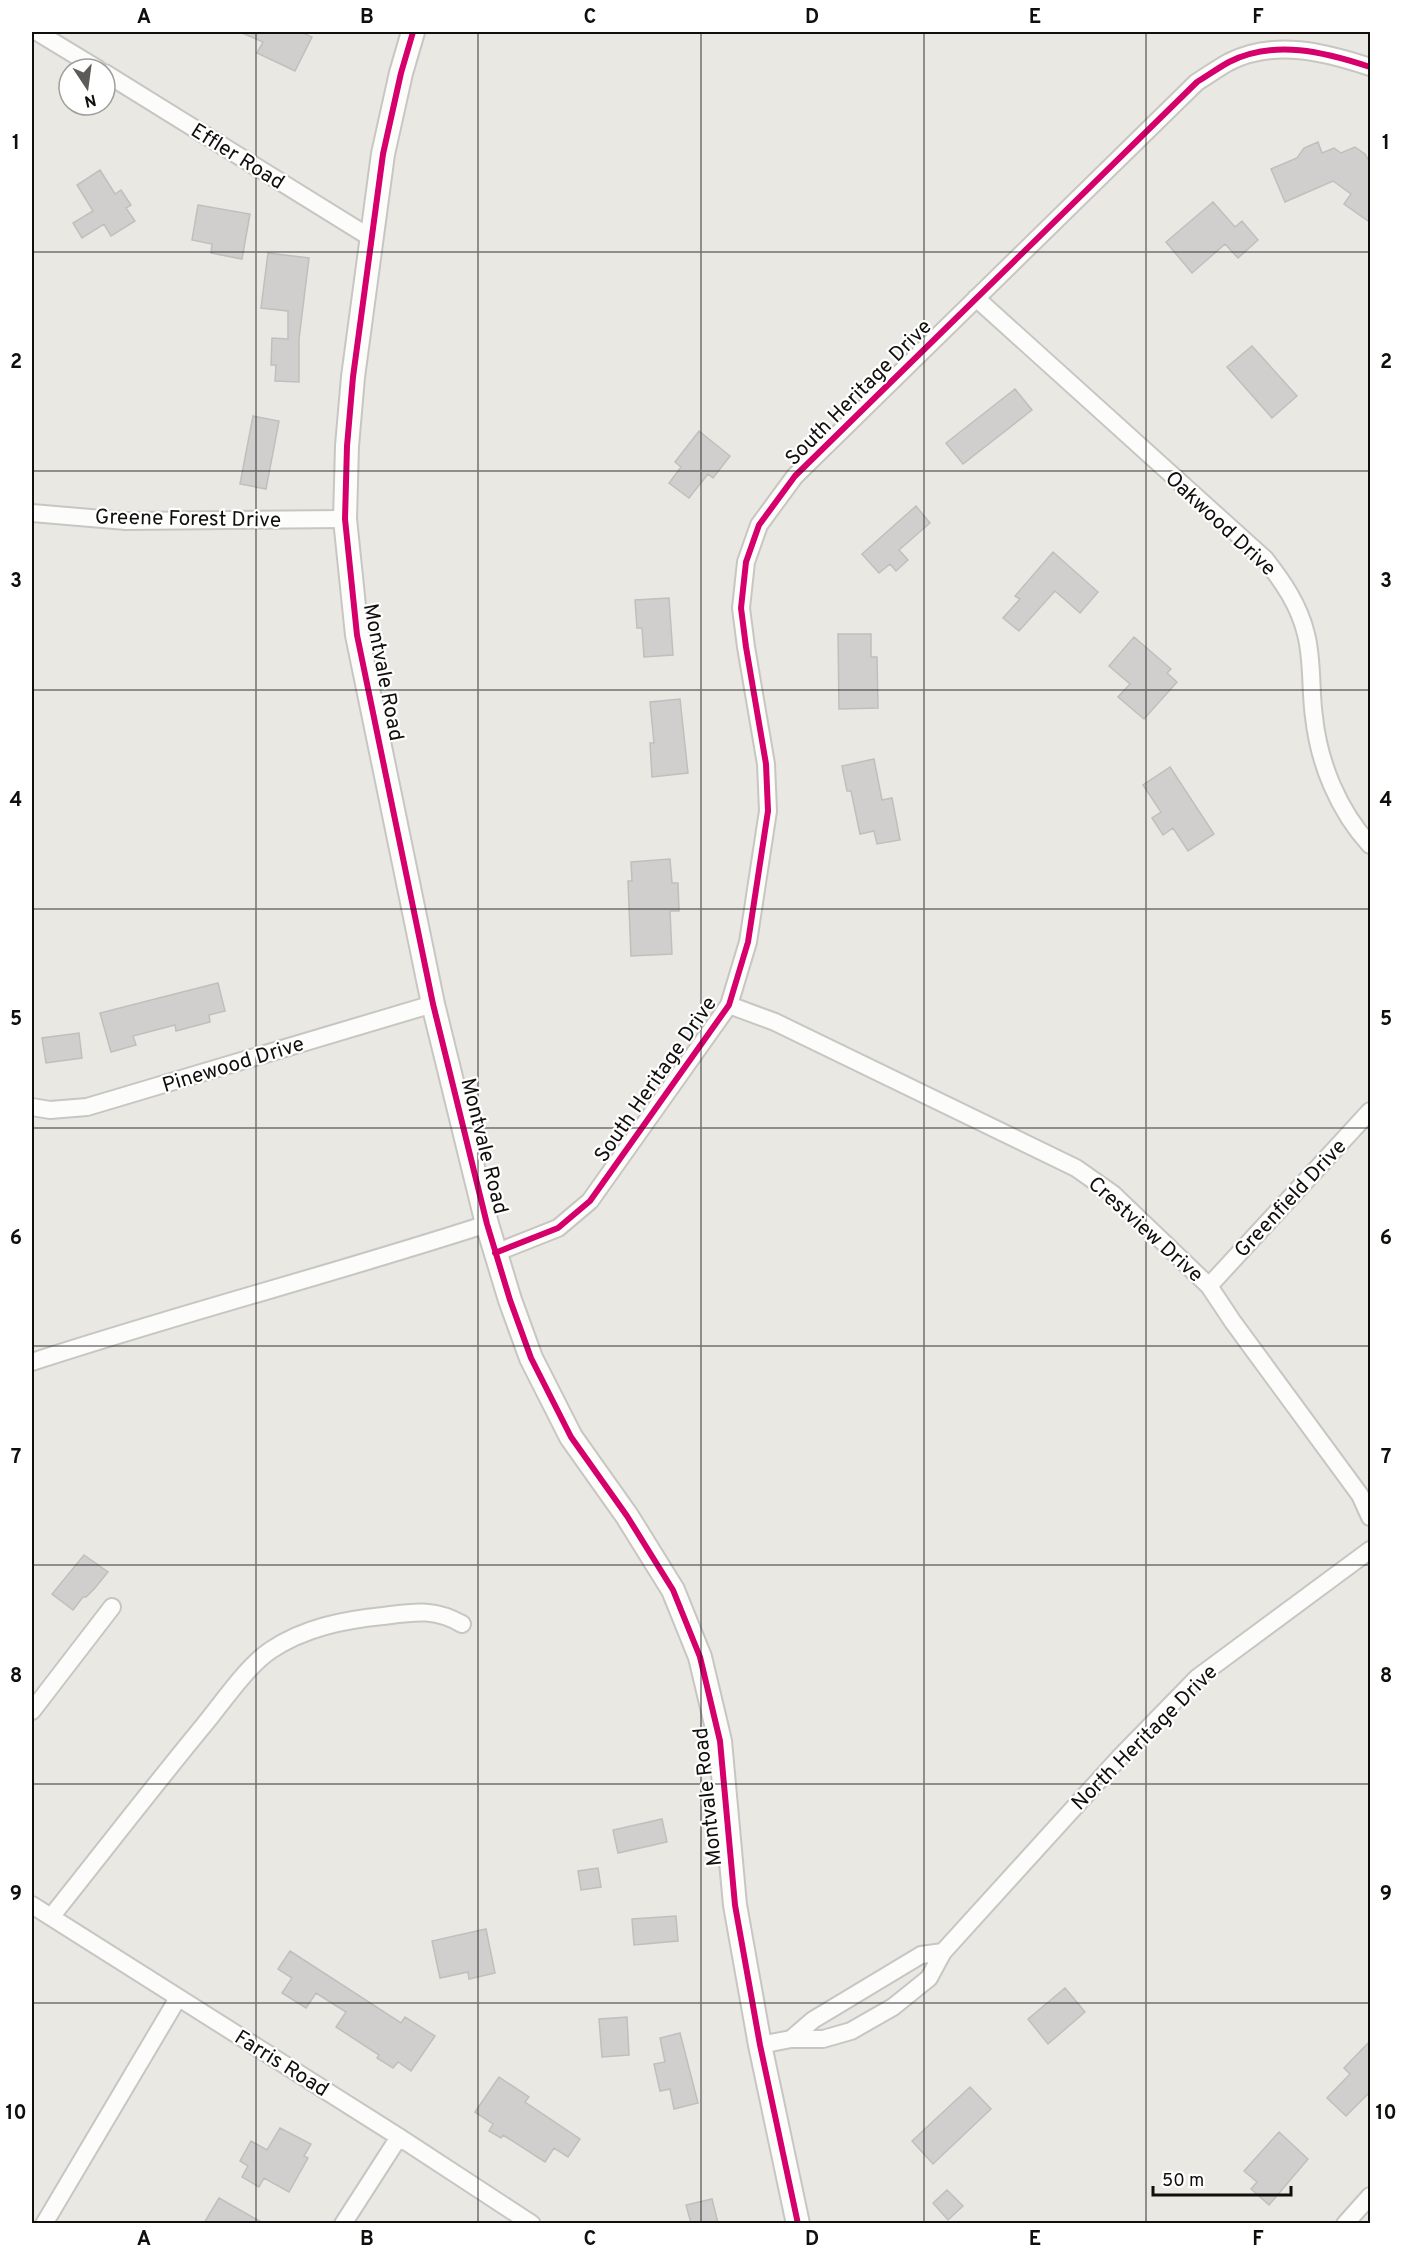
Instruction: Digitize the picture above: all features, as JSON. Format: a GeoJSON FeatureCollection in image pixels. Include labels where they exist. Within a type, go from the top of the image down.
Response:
{"type":"FeatureCollection","features":[{"type":"Feature","properties":{"kind":"main road","name":"Montvale Road"},"geometry":{"type":"LineString","coordinates":[[413,32],[401,73],[383,154],[349,423],[345,519],[357,635],[433,1004],[487,1224],[510,1300],[531,1358],[566,1427],[627,1516],[673,1590],[700,1657],[720,1741],[735,1905],[760,2045],[798,2223]]}},
{"type":"Feature","properties":{"kind":"street"},"geometry":{"type":"LineString","coordinates":[[37,32],[78,57]]}},
{"type":"Feature","properties":{"kind":"street","name":"South Heritage Drive"},"geometry":{"type":"LineString","coordinates":[[495,1253],[558,1228],[590,1201],[729,1005],[748,942],[768,811],[766,764],[741,608],[746,562],[759,525],[795,476],[1197,82],[1230,61],[1267,50],[1299,49],[1338,56],[1371,67]]}},
{"type":"Feature","properties":{"kind":"street","name":"Effler Road"},"geometry":{"type":"LineString","coordinates":[[117,81],[371,238]]}},
{"type":"Feature","properties":{"kind":"street","name":"Oakwood Drive"},"geometry":{"type":"LineString","coordinates":[[976,298],[1265,559],[1286,585],[1299,611],[1306,635],[1311,663],[1314,718],[1325,767],[1338,800],[1371,845]]}},
{"type":"Feature","properties":{"kind":"street","name":"Greene Forest Drive"},"geometry":{"type":"LineString","coordinates":[[32,513],[126,521],[345,519]]}},
{"type":"Feature","properties":{"kind":"street","name":"Pinewood Drive"},"geometry":{"type":"LineString","coordinates":[[32,1107],[50,1110],[87,1107],[433,1004]]}},
{"type":"Feature","properties":{"kind":"street","name":"Crestview Drive"},"geometry":{"type":"LineString","coordinates":[[729,1005],[775,1022],[1077,1168],[1113,1194],[1209,1286],[1360,1495],[1371,1517]]}},
{"type":"Feature","properties":{"kind":"street","name":"Greenfield Drive"},"geometry":{"type":"LineString","coordinates":[[1209,1286],[1371,1111]]}},
{"type":"Feature","properties":{"kind":"street"},"geometry":{"type":"LineString","coordinates":[[32,1362],[239,1297],[404,1251],[487,1224]]}},
{"type":"Feature","properties":{"kind":"street","name":"North Heritage Drive"},"geometry":{"type":"LineString","coordinates":[[760,2045],[791,2039],[823,2039],[851,2031],[893,2007],[929,1978],[942,1952],[1121,1756],[1197,1678],[1371,1550]]}},
{"type":"Feature","properties":{"kind":"street"},"geometry":{"type":"LineString","coordinates":[[32,1711],[112,1607]]}},
{"type":"Feature","properties":{"kind":"street"},"geometry":{"type":"LineString","coordinates":[[51,1917],[243,1677],[270,1651],[307,1630],[353,1619],[420,1612],[447,1615],[462,1624]]}},
{"type":"Feature","properties":{"kind":"street","name":"Farris Road"},"geometry":{"type":"LineString","coordinates":[[32,1905],[532,2223]]}},
{"type":"Feature","properties":{"kind":"street","name":"North Heritage Drive"},"geometry":{"type":"LineString","coordinates":[[791,2039],[813,2020],[921,1955],[942,1952]]}},
{"type":"Feature","properties":{"kind":"street"},"geometry":{"type":"LineString","coordinates":[[44,2223],[178,1998]]}},
{"type":"Feature","properties":{"kind":"street"},"geometry":{"type":"LineString","coordinates":[[343,2223],[399,2137]]}},
{"type":"Feature","properties":{"kind":"street"},"geometry":{"type":"LineString","coordinates":[[1345,2223],[1371,2196]]}},
{"type":"Feature","properties":{"kind":"building"},"geometry":{"type":"Polygon","coordinates":[[[240,32],[301,32],[312,37],[295,71],[257,53],[263,42],[240,32]]]}},
{"type":"Feature","properties":{"kind":"building"},"geometry":{"type":"Polygon","coordinates":[[[1318,142],[1322,153],[1334,148],[1341,153],[1355,147],[1365,154],[1371,165],[1371,223],[1344,204],[1351,194],[1333,181],[1285,202],[1271,169],[1297,158],[1304,148],[1318,142]]]}},
{"type":"Feature","properties":{"kind":"building"},"geometry":{"type":"Polygon","coordinates":[[[100,170],[115,194],[121,190],[131,205],[126,208],[135,221],[111,236],[104,224],[82,238],[73,223],[93,211],[77,185],[100,170]]]}},
{"type":"Feature","properties":{"kind":"building"},"geometry":{"type":"Polygon","coordinates":[[[1213,202],[1235,227],[1242,221],[1258,240],[1238,258],[1225,244],[1192,273],[1166,242],[1213,202]]]}},
{"type":"Feature","properties":{"kind":"building"},"geometry":{"type":"Polygon","coordinates":[[[198,205],[250,214],[242,259],[211,253],[212,244],[192,240],[198,205]]]}},
{"type":"Feature","properties":{"kind":"building"},"geometry":{"type":"Polygon","coordinates":[[[268,253],[309,258],[299,339],[299,382],[275,381],[276,365],[271,365],[272,338],[288,339],[288,311],[261,308],[268,253]]]}},
{"type":"Feature","properties":{"kind":"building"},"geometry":{"type":"Polygon","coordinates":[[[1252,346],[1297,396],[1272,418],[1227,367],[1252,346]]]}},
{"type":"Feature","properties":{"kind":"building"},"geometry":{"type":"Polygon","coordinates":[[[1015,389],[1032,410],[963,464],[946,443],[1015,389]]]}},
{"type":"Feature","properties":{"kind":"building"},"geometry":{"type":"Polygon","coordinates":[[[253,416],[279,421],[266,489],[240,484],[253,416]]]}},
{"type":"Feature","properties":{"kind":"building"},"geometry":{"type":"Polygon","coordinates":[[[699,431],[730,456],[713,478],[708,474],[689,498],[669,483],[681,467],[675,462],[699,431]]]}},
{"type":"Feature","properties":{"kind":"building"},"geometry":{"type":"Polygon","coordinates":[[[916,506],[930,523],[899,550],[908,560],[896,571],[890,564],[879,573],[862,554],[916,506]]]}},
{"type":"Feature","properties":{"kind":"building"},"geometry":{"type":"Polygon","coordinates":[[[1053,552],[1098,592],[1080,613],[1055,591],[1019,631],[1003,618],[1020,599],[1015,596],[1053,552]]]}},
{"type":"Feature","properties":{"kind":"building"},"geometry":{"type":"Polygon","coordinates":[[[669,598],[673,655],[644,657],[642,628],[637,628],[635,600],[669,598]]]}},
{"type":"Feature","properties":{"kind":"building"},"geometry":{"type":"Polygon","coordinates":[[[838,634],[871,634],[871,657],[877,657],[878,708],[839,709],[838,634]]]}},
{"type":"Feature","properties":{"kind":"building"},"geometry":{"type":"Polygon","coordinates":[[[1134,637],[1171,669],[1167,673],[1177,682],[1144,719],[1118,697],[1130,684],[1109,666],[1134,637]]]}},
{"type":"Feature","properties":{"kind":"building"},"geometry":{"type":"Polygon","coordinates":[[[680,699],[688,773],[652,777],[650,743],[654,743],[650,702],[680,699]]]}},
{"type":"Feature","properties":{"kind":"building"},"geometry":{"type":"Polygon","coordinates":[[[874,759],[882,800],[892,798],[900,840],[877,844],[874,831],[860,834],[851,791],[847,791],[842,766],[874,759]]]}},
{"type":"Feature","properties":{"kind":"building"},"geometry":{"type":"Polygon","coordinates":[[[1170,767],[1214,834],[1188,851],[1173,828],[1163,835],[1152,818],[1161,812],[1143,785],[1170,767]]]}},
{"type":"Feature","properties":{"kind":"building"},"geometry":{"type":"Polygon","coordinates":[[[670,859],[672,883],[678,883],[679,911],[670,911],[672,954],[631,956],[628,881],[632,881],[631,862],[670,859]]]}},
{"type":"Feature","properties":{"kind":"building"},"geometry":{"type":"Polygon","coordinates":[[[218,983],[225,1011],[209,1015],[210,1022],[176,1031],[175,1025],[133,1036],[136,1045],[111,1052],[100,1013],[218,983]]]}},
{"type":"Feature","properties":{"kind":"building"},"geometry":{"type":"Polygon","coordinates":[[[79,1033],[82,1058],[46,1063],[42,1038],[79,1033]]]}},
{"type":"Feature","properties":{"kind":"building"},"geometry":{"type":"Polygon","coordinates":[[[84,1555],[108,1572],[73,1610],[52,1594],[84,1555]]]}},
{"type":"Feature","properties":{"kind":"building"},"geometry":{"type":"Polygon","coordinates":[[[662,1819],[667,1842],[618,1853],[613,1830],[662,1819]]]}},
{"type":"Feature","properties":{"kind":"building"},"geometry":{"type":"Polygon","coordinates":[[[598,1868],[601,1887],[581,1890],[578,1871],[598,1868]]]}},
{"type":"Feature","properties":{"kind":"building"},"geometry":{"type":"Polygon","coordinates":[[[676,1916],[678,1941],[634,1945],[632,1919],[676,1916]]]}},
{"type":"Feature","properties":{"kind":"building"},"geometry":{"type":"Polygon","coordinates":[[[486,1929],[495,1973],[469,1979],[468,1972],[440,1978],[432,1941],[486,1929]]]}},
{"type":"Feature","properties":{"kind":"building"},"geometry":{"type":"Polygon","coordinates":[[[290,1951],[401,2023],[405,2017],[435,2036],[411,2071],[398,2062],[393,2068],[377,2058],[379,2055],[336,2027],[346,2012],[316,1993],[306,2008],[282,1993],[292,1978],[278,1969],[290,1951]]]}},
{"type":"Feature","properties":{"kind":"building"},"geometry":{"type":"Polygon","coordinates":[[[1065,1988],[1085,2012],[1048,2044],[1028,2019],[1065,1988]]]}},
{"type":"Feature","properties":{"kind":"building"},"geometry":{"type":"Polygon","coordinates":[[[627,2017],[629,2055],[602,2057],[599,2019],[627,2017]]]}},
{"type":"Feature","properties":{"kind":"building"},"geometry":{"type":"Polygon","coordinates":[[[680,2033],[698,2103],[674,2109],[670,2089],[660,2091],[654,2064],[665,2062],[660,2038],[680,2033]]]}},
{"type":"Feature","properties":{"kind":"building"},"geometry":{"type":"Polygon","coordinates":[[[1371,2040],[1371,2091],[1346,2116],[1327,2098],[1350,2074],[1344,2068],[1371,2040]]]}},
{"type":"Feature","properties":{"kind":"building"},"geometry":{"type":"Polygon","coordinates":[[[499,2077],[529,2097],[525,2102],[580,2139],[568,2157],[554,2148],[545,2162],[503,2135],[501,2138],[489,2131],[493,2124],[475,2112],[499,2077]]]}},
{"type":"Feature","properties":{"kind":"building"},"geometry":{"type":"Polygon","coordinates":[[[970,2087],[991,2109],[933,2164],[912,2141],[970,2087]]]}},
{"type":"Feature","properties":{"kind":"building"},"geometry":{"type":"Polygon","coordinates":[[[280,2128],[311,2144],[304,2156],[308,2158],[289,2192],[264,2178],[259,2187],[242,2177],[248,2166],[240,2161],[251,2141],[267,2150],[280,2128]]]}},
{"type":"Feature","properties":{"kind":"building"},"geometry":{"type":"Polygon","coordinates":[[[1279,2132],[1308,2159],[1269,2205],[1251,2189],[1257,2182],[1244,2171],[1279,2132]]]}},
{"type":"Feature","properties":{"kind":"building"},"geometry":{"type":"Polygon","coordinates":[[[947,2190],[963,2206],[948,2220],[933,2203],[947,2190]]]}},
{"type":"Feature","properties":{"kind":"building"},"geometry":{"type":"Polygon","coordinates":[[[219,2198],[263,2223],[204,2223],[219,2198]]]}},
{"type":"Feature","properties":{"kind":"building"},"geometry":{"type":"Polygon","coordinates":[[[712,2199],[718,2223],[691,2223],[686,2205],[712,2199]]]}},
{"type":"Feature","properties":{"kind":"cycle path"},"geometry":{"type":"LineString","coordinates":[[413,32],[401,73],[383,154],[353,377],[347,446],[345,519],[357,635],[433,1004],[487,1224],[510,1300],[531,1358],[571,1437],[627,1516],[673,1590],[700,1657],[720,1741],[735,1905],[760,2045],[798,2224]]}},
{"type":"Feature","properties":{"kind":"cycle path"},"geometry":{"type":"LineString","coordinates":[[495,1253],[558,1228],[590,1201],[729,1005],[748,942],[768,811],[766,764],[741,608],[746,562],[759,525],[795,476],[1197,82],[1229,62],[1264,51],[1300,50],[1370,67]]}}]}
